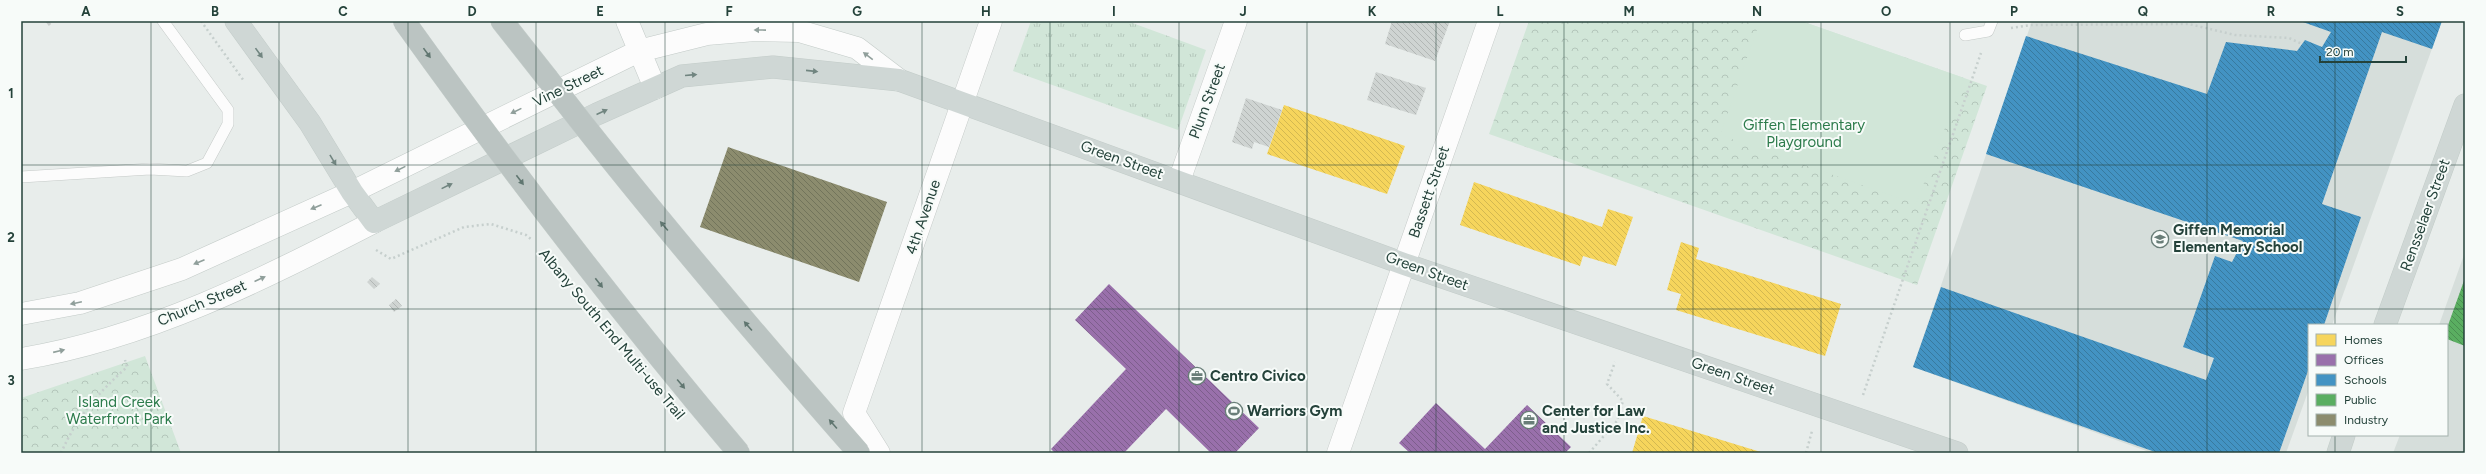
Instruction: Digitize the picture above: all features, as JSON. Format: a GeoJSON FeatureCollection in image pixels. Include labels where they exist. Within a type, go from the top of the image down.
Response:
{"type":"FeatureCollection","features":[{"type":"Feature","properties":{"kind":"highway"},"geometry":{"type":"LineString","coordinates":[[404,21],[538,204],[674,375],[739,453]]}},
{"type":"Feature","properties":{"kind":"highway"},"geometry":{"type":"LineString","coordinates":[[502,21],[617,169],[716,288],[859,453]]}},
{"type":"Feature","properties":{"kind":"highway"},"geometry":{"type":"LineString","coordinates":[[517,21],[547,78]]}},
{"type":"Feature","properties":{"kind":"main road"},"geometry":{"type":"LineString","coordinates":[[236,21],[310,123],[352,192],[374,222],[655,88]]}},
{"type":"Feature","properties":{"kind":"main road","name":"Green Street"},"geometry":{"type":"LineString","coordinates":[[655,88],[682,76],[773,67],[899,80],[1404,264],[1958,453]]}},
{"type":"Feature","properties":{"kind":"main road","name":"Rensselaer Street"},"geometry":{"type":"LineString","coordinates":[[2385,324],[2465,105]]}},
{"type":"Feature","properties":{"kind":"main road"},"geometry":{"type":"LineString","coordinates":[[2338,453],[2344,436]]}},
{"type":"Feature","properties":{"kind":"street"},"geometry":{"type":"LineString","coordinates":[[628,21],[655,88]]}},
{"type":"Feature","properties":{"kind":"street","name":"4th Avenue"},"geometry":{"type":"LineString","coordinates":[[879,453],[854,413],[992,21]]}},
{"type":"Feature","properties":{"kind":"street","name":"Plum Street"},"geometry":{"type":"LineString","coordinates":[[1178,181],[1236,21]]}},
{"type":"Feature","properties":{"kind":"street","name":"Bassett Street"},"geometry":{"type":"LineString","coordinates":[[1338,453],[1489,21]]}},
{"type":"Feature","properties":{"kind":"street","name":"Vine Street"},"geometry":{"type":"LineString","coordinates":[[352,192],[639,51],[707,34],[791,26]]}},
{"type":"Feature","properties":{"kind":"street","name":"Green Street"},"geometry":{"type":"LineString","coordinates":[[791,26],[857,48],[899,80]]}},
{"type":"Feature","properties":{"kind":"street"},"geometry":{"type":"LineString","coordinates":[[21,314],[80,303],[182,269],[352,192]]}},
{"type":"Feature","properties":{"kind":"street","name":"Church Street"},"geometry":{"type":"LineString","coordinates":[[24,359],[116,337],[206,304],[302,260],[374,222]]}},
{"type":"Feature","properties":{"kind":"lane"},"geometry":{"type":"LineString","coordinates":[[21,177],[150,169],[187,171],[207,163],[228,124],[228,110],[163,21]]}},
{"type":"Feature","properties":{"kind":"lane"},"geometry":{"type":"LineString","coordinates":[[1965,35],[1990,26]]}},
{"type":"Feature","properties":{"kind":"path"},"geometry":{"type":"LineString","coordinates":[[1856,418],[1990,26],[2189,24],[2235,35],[2289,38],[2302,44]]}},
{"type":"Feature","properties":{"kind":"path","name":"Albany South End Multi-use Trail"},"geometry":{"type":"LineString","coordinates":[[371,246],[391,259],[464,227],[491,224],[526,235],[537,245]]}},
{"type":"Feature","properties":{"kind":"path"},"geometry":{"type":"LineString","coordinates":[[61,453],[74,424],[89,404],[127,367],[120,343],[116,337]]}},
{"type":"Feature","properties":{"kind":"path"},"geometry":{"type":"LineString","coordinates":[[1589,453],[1617,421],[1623,401],[1607,384],[1623,339]]}},
{"type":"Feature","properties":{"kind":"shaded area","name":"Giffen Memorial Elementary School"},"geometry":{"type":"Polygon","coordinates":[[[2032,21],[2442,21],[2332,324],[2308,324],[2308,392],[2286,453],[2152,453],[1913,367],[2032,21]]]}},
{"type":"Feature","properties":{"kind":"shaded area"},"geometry":{"type":"Polygon","coordinates":[[[2465,252],[2465,453],[2393,453],[2400,436],[2448,436],[2448,324],[2439,324],[2465,252]]]}},
{"type":"Feature","properties":{"kind":"green space"},"geometry":{"type":"Polygon","coordinates":[[[1031,21],[1127,21],[1206,50],[1178,130],[1013,71],[1031,21]]]}},
{"type":"Feature","properties":{"kind":"green space","name":"Giffen Elementary Playground"},"geometry":{"type":"Polygon","coordinates":[[[1529,21],[1801,21],[1987,86],[1917,285],[1489,134],[1529,21]]]}},
{"type":"Feature","properties":{"kind":"green space"},"geometry":{"type":"Polygon","coordinates":[[[1760,21],[1801,21],[1964,78],[1916,204],[1720,135],[1760,21]]]}},
{"type":"Feature","properties":{"kind":"green space","name":"Island Creek Waterfront Park"},"geometry":{"type":"Polygon","coordinates":[[[145,356],[181,453],[21,453],[21,398],[145,356]]]}},
{"type":"Feature","properties":{"kind":"building: Homes"},"geometry":{"type":"Polygon","coordinates":[[[1284,105],[1405,146],[1387,194],[1267,154],[1284,105]]]}},
{"type":"Feature","properties":{"kind":"building: Homes"},"geometry":{"type":"Polygon","coordinates":[[[1474,182],[1602,227],[1608,209],[1633,217],[1616,266],[1583,256],[1580,266],[1460,225],[1474,182]]]}},
{"type":"Feature","properties":{"kind":"building: Homes"},"geometry":{"type":"Polygon","coordinates":[[[1681,242],[1699,248],[1696,259],[1841,304],[1825,356],[1676,310],[1681,294],[1667,290],[1681,242]]]}},
{"type":"Feature","properties":{"kind":"building: Homes"},"geometry":{"type":"Polygon","coordinates":[[[1643,416],[1764,453],[1632,453],[1643,416]]]}},
{"type":"Feature","properties":{"kind":"building: Offices"},"geometry":{"type":"Polygon","coordinates":[[[1109,284],[1259,428],[1235,453],[1211,453],[1166,409],[1124,453],[1055,453],[1051,449],[1126,369],[1075,320],[1109,284]]]}},
{"type":"Feature","properties":{"kind":"building: Offices"},"geometry":{"type":"Polygon","coordinates":[[[1436,403],[1485,449],[1527,405],[1571,447],[1565,453],[1410,453],[1399,443],[1436,403]]]}},
{"type":"Feature","properties":{"kind":"building: Schools","name":"Giffen Memorial Elementary School"},"geometry":{"type":"Polygon","coordinates":[[[2300,21],[2442,21],[2432,49],[2382,32],[2322,204],[2361,217],[2324,324],[2308,324],[2308,371],[2279,453],[2158,453],[1913,367],[1941,287],[2206,380],[2214,358],[2183,347],[2215,256],[2232,262],[2243,241],[1986,154],[2026,36],[2207,94],[2226,42],[2297,51],[2305,40],[2322,47],[2331,32],[2300,21]]]}},
{"type":"Feature","properties":{"kind":"building: Public"},"geometry":{"type":"Polygon","coordinates":[[[2465,278],[2465,346],[2448,339],[2448,325],[2465,278]]]}},
{"type":"Feature","properties":{"kind":"building: Industry"},"geometry":{"type":"Polygon","coordinates":[[[728,147],[887,202],[859,282],[700,227],[728,147]]]}},
{"type":"Feature","properties":{"kind":"building: Other"},"geometry":{"type":"Polygon","coordinates":[[[1392,21],[1450,21],[1435,61],[1385,44],[1392,21]]]}},
{"type":"Feature","properties":{"kind":"building: Other"},"geometry":{"type":"Polygon","coordinates":[[[1376,72],[1426,88],[1416,115],[1367,100],[1376,72]]]}},
{"type":"Feature","properties":{"kind":"building: Other"},"geometry":{"type":"Polygon","coordinates":[[[1246,98],[1282,110],[1269,147],[1254,142],[1252,149],[1232,142],[1246,98]]]}},
{"type":"Feature","properties":{"kind":"building: Other"},"geometry":{"type":"Polygon","coordinates":[[[372,277],[380,284],[374,289],[367,282],[372,277]]]}},
{"type":"Feature","properties":{"kind":"building: Other"},"geometry":{"type":"Polygon","coordinates":[[[396,299],[402,306],[394,312],[389,305],[396,299]]]}},
{"type":"Feature","properties":{"kind":"railway"},"geometry":{"type":"LineString","coordinates":[[47,21],[50,25]]}},
{"type":"Feature","properties":{"kind":"place","name":"Giffen Memorial Elementary School"},"geometry":{"type":"Point","coordinates":[2160,239]}},
{"type":"Feature","properties":{"kind":"place","name":"Centro Civico"},"geometry":{"type":"Point","coordinates":[1197,376]}},
{"type":"Feature","properties":{"kind":"place","name":"Warriors Gym"},"geometry":{"type":"Point","coordinates":[1234,411]}},
{"type":"Feature","properties":{"kind":"place","name":"Center for Law and Justice Inc."},"geometry":{"type":"Point","coordinates":[1529,420]}}]}
